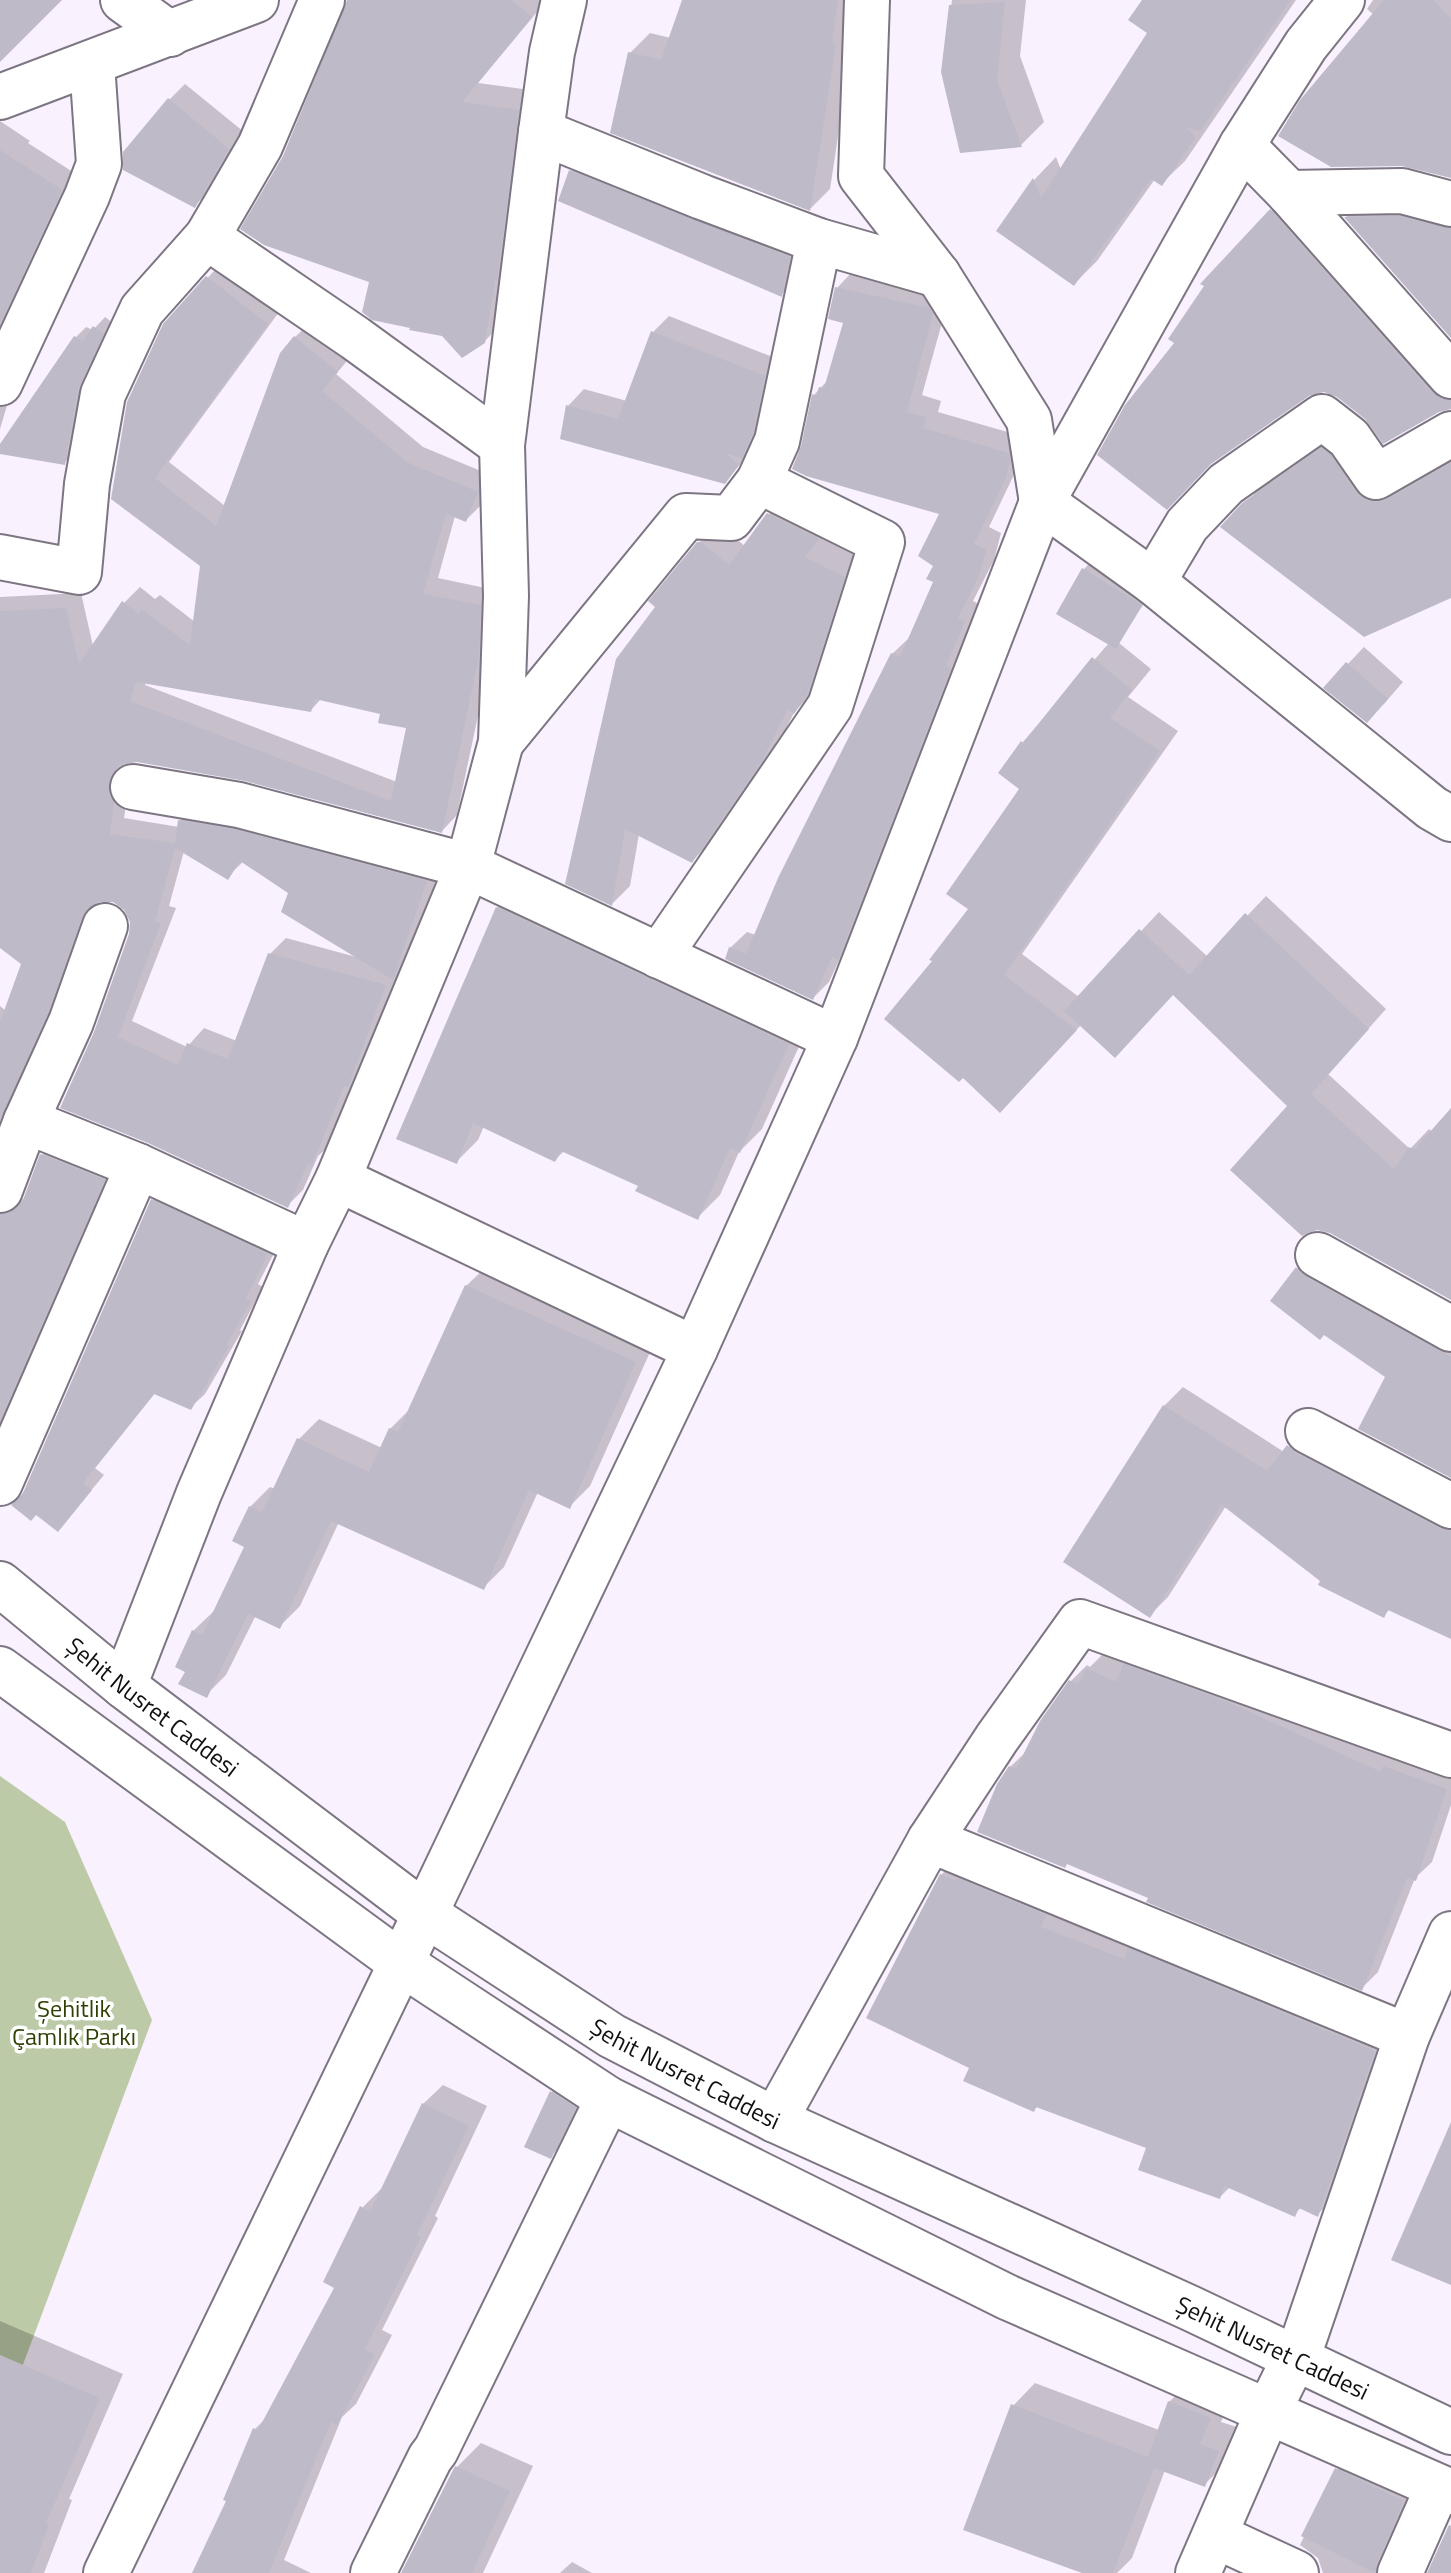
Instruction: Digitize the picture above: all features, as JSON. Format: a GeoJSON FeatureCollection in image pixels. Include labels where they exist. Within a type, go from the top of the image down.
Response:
{"type":"FeatureCollection","features":[{"type":"Feature","properties":{"kind":"street"},"geometry":{"type":"LineString","coordinates":[[123,0],[170,34]]}},
{"type":"Feature","properties":{"kind":"street"},"geometry":{"type":"LineString","coordinates":[[0,97],[256,0]]}},
{"type":"Feature","properties":{"kind":"street"},"geometry":{"type":"LineString","coordinates":[[0,557],[79,572],[87,484],[103,394],[142,310],[207,237],[260,146],[322,0]]}},
{"type":"Feature","properties":{"kind":"street"},"geometry":{"type":"LineString","coordinates":[[124,1686],[199,1493],[306,1244],[338,1179],[468,866],[501,742],[506,596],[502,445],[552,52],[564,0]]}},
{"type":"Feature","properties":{"kind":"street"},"geometry":{"type":"LineString","coordinates":[[867,0],[861,176],[938,275],[1029,420],[1042,502],[1153,582],[1432,808],[1451,819]]}},
{"type":"Feature","properties":{"kind":"street"},"geometry":{"type":"LineString","coordinates":[[106,2573],[695,1349],[835,1038],[1042,502],[1242,145],[1306,45],[1342,0]]}},
{"type":"Feature","properties":{"kind":"street"},"geometry":{"type":"LineString","coordinates":[[0,383],[99,164],[92,64]]}},
{"type":"Feature","properties":{"kind":"street"},"geometry":{"type":"LineString","coordinates":[[541,132],[819,241],[938,275]]}},
{"type":"Feature","properties":{"kind":"street"},"geometry":{"type":"LineString","coordinates":[[1242,145],[1289,193],[1451,376]]}},
{"type":"Feature","properties":{"kind":"street"},"geometry":{"type":"LineString","coordinates":[[1289,193],[1402,191],[1451,204]]}},
{"type":"Feature","properties":{"kind":"street"},"geometry":{"type":"LineString","coordinates":[[207,237],[355,338],[502,445]]}},
{"type":"Feature","properties":{"kind":"street"},"geometry":{"type":"LineString","coordinates":[[501,742],[686,516],[731,518],[759,481],[777,441],[819,241]]}},
{"type":"Feature","properties":{"kind":"street"},"geometry":{"type":"LineString","coordinates":[[1153,582],[1187,525],[1226,484],[1322,417],[1349,438],[1376,477],[1451,434]]}},
{"type":"Feature","properties":{"kind":"street"},"geometry":{"type":"LineString","coordinates":[[659,956],[830,706],[882,542],[759,481]]}},
{"type":"Feature","properties":{"kind":"street"},"geometry":{"type":"LineString","coordinates":[[133,787],[239,805],[468,866],[835,1038]]}},
{"type":"Feature","properties":{"kind":"street"},"geometry":{"type":"LineString","coordinates":[[0,1190],[26,1121],[71,1022],[105,926]]}},
{"type":"Feature","properties":{"kind":"street"},"geometry":{"type":"LineString","coordinates":[[26,1121],[138,1166],[306,1244]]}},
{"type":"Feature","properties":{"kind":"street"},"geometry":{"type":"LineString","coordinates":[[0,1483],[138,1166]]}},
{"type":"Feature","properties":{"kind":"street"},"geometry":{"type":"LineString","coordinates":[[338,1179],[695,1349]]}},
{"type":"Feature","properties":{"kind":"street"},"geometry":{"type":"LineString","coordinates":[[1318,1255],[1451,1329]]}},
{"type":"Feature","properties":{"kind":"street"},"geometry":{"type":"LineString","coordinates":[[1308,1431],[1451,1506]]}},
{"type":"Feature","properties":{"kind":"street","name":"Şehit Nusret Caddesi"},"geometry":{"type":"LineString","coordinates":[[0,1584],[124,1686],[425,1914],[612,2036],[775,2120],[1295,2357],[1451,2432]]}},
{"type":"Feature","properties":{"kind":"street"},"geometry":{"type":"LineString","coordinates":[[775,2120],[930,1840],[997,1738],[1080,1622],[1451,1755]]}},
{"type":"Feature","properties":{"kind":"street"},"geometry":{"type":"LineString","coordinates":[[0,1669],[401,1963],[608,2099],[1007,2297],[1445,2490],[1400,2573]]}},
{"type":"Feature","properties":{"kind":"street"},"geometry":{"type":"LineString","coordinates":[[930,1840],[1407,2036]]}},
{"type":"Feature","properties":{"kind":"street"},"geometry":{"type":"LineString","coordinates":[[1296,2573],[1207,2555],[1268,2412],[1304,2339],[1407,2036],[1439,1996],[1451,1934]]}},
{"type":"Feature","properties":{"kind":"street"},"geometry":{"type":"LineString","coordinates":[[373,2573],[608,2099]]}},
{"type":"Feature","properties":{"kind":"green space","name":"Şehitlik Çamlık Parkı"},"geometry":{"type":"Polygon","coordinates":[[[0,1776],[65,1822],[152,2020],[0,2426],[0,1776]]]}},
{"type":"Feature","properties":{"kind":"building"},"geometry":{"type":"Polygon","coordinates":[[[0,0],[62,0],[0,62],[0,0]]]}},
{"type":"Feature","properties":{"kind":"building"},"geometry":{"type":"Polygon","coordinates":[[[347,0],[511,0],[532,17],[462,102],[519,110],[497,281],[485,343],[462,358],[442,336],[372,320],[362,312],[369,282],[264,245],[240,229],[283,156],[347,0]]]}},
{"type":"Feature","properties":{"kind":"building"},"geometry":{"type":"Polygon","coordinates":[[[682,0],[838,0],[832,43],[836,44],[810,211],[610,133],[628,52],[661,60],[682,0]]]}},
{"type":"Feature","properties":{"kind":"building"},"geometry":{"type":"Polygon","coordinates":[[[1142,0],[1291,0],[1200,131],[1185,127],[1196,137],[1162,186],[1151,179],[1074,286],[996,231],[1033,178],[1041,198],[1147,33],[1128,20],[1142,0]]]}},
{"type":"Feature","properties":{"kind":"building"},"geometry":{"type":"Polygon","coordinates":[[[1384,0],[1433,0],[1451,19],[1451,178],[1402,166],[1331,167],[1278,136],[1300,100],[1384,0]]]}},
{"type":"Feature","properties":{"kind":"building"},"geometry":{"type":"Polygon","coordinates":[[[1005,2],[997,80],[1022,147],[960,153],[941,72],[949,5],[1005,2]]]}},
{"type":"Feature","properties":{"kind":"building"},"geometry":{"type":"Polygon","coordinates":[[[168,98],[229,149],[195,208],[123,170],[123,152],[168,98]]]}},
{"type":"Feature","properties":{"kind":"building"},"geometry":{"type":"Polygon","coordinates":[[[0,150],[62,190],[0,324],[0,150]]]}},
{"type":"Feature","properties":{"kind":"building"},"geometry":{"type":"Polygon","coordinates":[[[569,170],[790,257],[782,297],[558,201],[569,170]]]}},
{"type":"Feature","properties":{"kind":"building"},"geometry":{"type":"Polygon","coordinates":[[[1270,209],[1432,393],[1451,400],[1451,409],[1439,412],[1383,444],[1365,419],[1337,397],[1324,392],[1309,396],[1211,464],[1167,510],[1097,455],[1125,405],[1174,343],[1168,339],[1204,286],[1200,284],[1270,209]]]}},
{"type":"Feature","properties":{"kind":"building"},"geometry":{"type":"Polygon","coordinates":[[[1399,216],[1451,228],[1451,338],[1344,217],[1399,216]]]}},
{"type":"Feature","properties":{"kind":"building"},"geometry":{"type":"Polygon","coordinates":[[[206,276],[268,324],[155,478],[216,526],[280,353],[294,336],[338,372],[322,391],[407,462],[478,492],[466,522],[446,514],[423,594],[481,605],[479,657],[442,833],[245,781],[137,762],[119,765],[109,782],[109,795],[114,802],[110,834],[175,843],[178,820],[234,829],[427,881],[393,980],[281,912],[288,893],[240,861],[228,880],[175,848],[155,922],[161,923],[118,1037],[178,1065],[187,1043],[228,1059],[268,953],[386,985],[348,1087],[344,1086],[312,1165],[308,1163],[288,1208],[148,1143],[60,1108],[94,1032],[129,934],[130,922],[124,910],[113,902],[100,902],[89,907],[82,917],[48,1013],[0,1119],[0,1022],[21,964],[0,948],[0,611],[66,608],[79,664],[122,601],[139,614],[142,609],[190,645],[200,566],[111,499],[127,402],[163,324],[206,276]],[[136,682],[130,701],[391,801],[406,728],[378,723],[380,714],[315,699],[311,712],[136,682]]]}},
{"type":"Feature","properties":{"kind":"building"},"geometry":{"type":"Polygon","coordinates":[[[835,287],[929,308],[933,314],[907,412],[926,417],[923,428],[1009,453],[1010,460],[1005,480],[974,544],[986,550],[978,578],[958,618],[965,622],[946,666],[951,668],[838,960],[832,957],[813,1000],[725,959],[729,947],[746,954],[778,878],[891,653],[900,657],[933,582],[926,579],[933,566],[918,556],[939,514],[806,476],[792,469],[801,446],[812,394],[816,396],[819,387],[824,388],[843,323],[828,319],[835,287]]]}},
{"type":"Feature","properties":{"kind":"building"},"geometry":{"type":"Polygon","coordinates":[[[93,326],[104,334],[78,389],[65,465],[0,454],[0,444],[74,336],[83,341],[93,326]]]}},
{"type":"Feature","properties":{"kind":"building"},"geometry":{"type":"Polygon","coordinates":[[[651,331],[765,376],[753,433],[742,458],[725,453],[739,465],[725,484],[560,439],[566,405],[618,419],[651,331]]]}},
{"type":"Feature","properties":{"kind":"building"},"geometry":{"type":"Polygon","coordinates":[[[1321,448],[1331,455],[1356,492],[1364,499],[1376,502],[1388,499],[1451,463],[1451,598],[1364,637],[1220,527],[1242,503],[1321,448]]]}},
{"type":"Feature","properties":{"kind":"building"},"geometry":{"type":"Polygon","coordinates":[[[767,513],[819,539],[805,557],[845,577],[807,695],[794,714],[788,709],[762,761],[692,863],[625,829],[612,906],[565,884],[616,659],[655,607],[648,601],[697,542],[729,565],[767,513]]]}},
{"type":"Feature","properties":{"kind":"building"},"geometry":{"type":"Polygon","coordinates":[[[1082,568],[1142,605],[1116,649],[1056,614],[1082,568]]]}},
{"type":"Feature","properties":{"kind":"building"},"geometry":{"type":"Polygon","coordinates":[[[1092,657],[1132,690],[1110,718],[1160,751],[1004,975],[1077,1030],[1000,1113],[963,1078],[959,1082],[884,1019],[932,961],[929,960],[968,909],[946,894],[1019,789],[998,773],[1092,657]]]}},
{"type":"Feature","properties":{"kind":"building"},"geometry":{"type":"Polygon","coordinates":[[[1346,662],[1388,699],[1367,723],[1323,688],[1346,662]]]}},
{"type":"Feature","properties":{"kind":"building"},"geometry":{"type":"Polygon","coordinates":[[[496,907],[789,1044],[740,1153],[730,1148],[698,1220],[635,1191],[638,1186],[561,1151],[555,1162],[473,1123],[457,1164],[396,1139],[496,907]]]}},
{"type":"Feature","properties":{"kind":"building"},"geometry":{"type":"Polygon","coordinates":[[[1245,913],[1369,1029],[1311,1094],[1394,1169],[1409,1147],[1414,1150],[1451,1108],[1451,1300],[1330,1233],[1317,1230],[1302,1236],[1230,1170],[1287,1106],[1173,995],[1115,1058],[1064,1011],[1139,929],[1189,975],[1245,913]]]}},
{"type":"Feature","properties":{"kind":"building"},"geometry":{"type":"Polygon","coordinates":[[[40,1154],[105,1180],[0,1420],[0,1214],[15,1210],[23,1200],[40,1154]]]}},
{"type":"Feature","properties":{"kind":"building"},"geometry":{"type":"Polygon","coordinates":[[[151,1199],[268,1254],[246,1298],[251,1301],[227,1344],[229,1346],[191,1410],[154,1394],[83,1483],[92,1490],[58,1532],[36,1515],[31,1521],[11,1505],[23,1493],[151,1199]]]}},
{"type":"Feature","properties":{"kind":"building"},"geometry":{"type":"Polygon","coordinates":[[[1296,1267],[1306,1277],[1451,1357],[1451,1478],[1358,1429],[1385,1377],[1324,1335],[1320,1340],[1270,1301],[1296,1267]]]}},
{"type":"Feature","properties":{"kind":"building"},"geometry":{"type":"Polygon","coordinates":[[[465,1285],[636,1362],[570,1509],[529,1490],[484,1590],[331,1521],[280,1629],[248,1614],[207,1698],[178,1684],[185,1672],[175,1667],[192,1630],[202,1635],[244,1547],[232,1541],[249,1506],[262,1512],[297,1438],[369,1472],[389,1428],[398,1432],[465,1285]]]}},
{"type":"Feature","properties":{"kind":"building"},"geometry":{"type":"Polygon","coordinates":[[[1163,1405],[1267,1471],[1287,1445],[1296,1453],[1439,1528],[1451,1531],[1451,1639],[1388,1610],[1384,1618],[1318,1585],[1320,1581],[1222,1505],[1150,1618],[1063,1562],[1163,1405]]]}},
{"type":"Feature","properties":{"kind":"building"},"geometry":{"type":"Polygon","coordinates":[[[1124,1664],[1228,1702],[1381,1772],[1383,1766],[1447,1789],[1416,1881],[1407,1878],[1362,1991],[1146,1902],[1148,1898],[1067,1864],[1065,1868],[977,1832],[997,1784],[1009,1766],[1016,1769],[1040,1721],[1069,1680],[1078,1685],[1086,1668],[1116,1682],[1124,1664]]]}},
{"type":"Feature","properties":{"kind":"building"},"geometry":{"type":"Polygon","coordinates":[[[940,1874],[956,1881],[957,1878],[1046,1915],[1041,1927],[1124,1959],[1128,1948],[1375,2051],[1318,2217],[1299,2208],[1295,2217],[1224,2186],[1220,2199],[1138,2170],[1146,2148],[1036,2107],[1034,2112],[963,2081],[969,2068],[866,2018],[940,1874]]]}},
{"type":"Feature","properties":{"kind":"building"},"geometry":{"type":"Polygon","coordinates":[[[550,2091],[576,2108],[551,2159],[524,2147],[550,2091]]]}},
{"type":"Feature","properties":{"kind":"building"},"geometry":{"type":"Polygon","coordinates":[[[422,2103],[469,2126],[417,2235],[421,2237],[365,2349],[375,2355],[337,2425],[331,2422],[269,2573],[192,2573],[226,2501],[223,2500],[253,2428],[258,2430],[334,2288],[323,2282],[360,2206],[370,2212],[422,2103]]]}},
{"type":"Feature","properties":{"kind":"building"},"geometry":{"type":"Polygon","coordinates":[[[1451,2122],[1451,2285],[1391,2260],[1451,2122]]]}},
{"type":"Feature","properties":{"kind":"building"},"geometry":{"type":"Polygon","coordinates":[[[0,2355],[100,2398],[46,2523],[49,2524],[31,2573],[0,2573],[0,2355]]]}},
{"type":"Feature","properties":{"kind":"building"},"geometry":{"type":"Polygon","coordinates":[[[1168,2401],[1211,2418],[1200,2444],[1219,2451],[1205,2487],[1154,2468],[1113,2573],[1082,2573],[963,2530],[1011,2404],[1148,2457],[1168,2401]]]}},
{"type":"Feature","properties":{"kind":"building"},"geometry":{"type":"Polygon","coordinates":[[[455,2466],[510,2491],[472,2573],[401,2573],[455,2466]]]}},
{"type":"Feature","properties":{"kind":"building"},"geometry":{"type":"Polygon","coordinates":[[[1335,2468],[1404,2501],[1375,2573],[1301,2536],[1335,2468]]]}},
{"type":"Feature","properties":{"kind":"building"},"geometry":{"type":"Polygon","coordinates":[[[1449,2525],[1451,2573],[1427,2573],[1449,2525]]]}}]}
